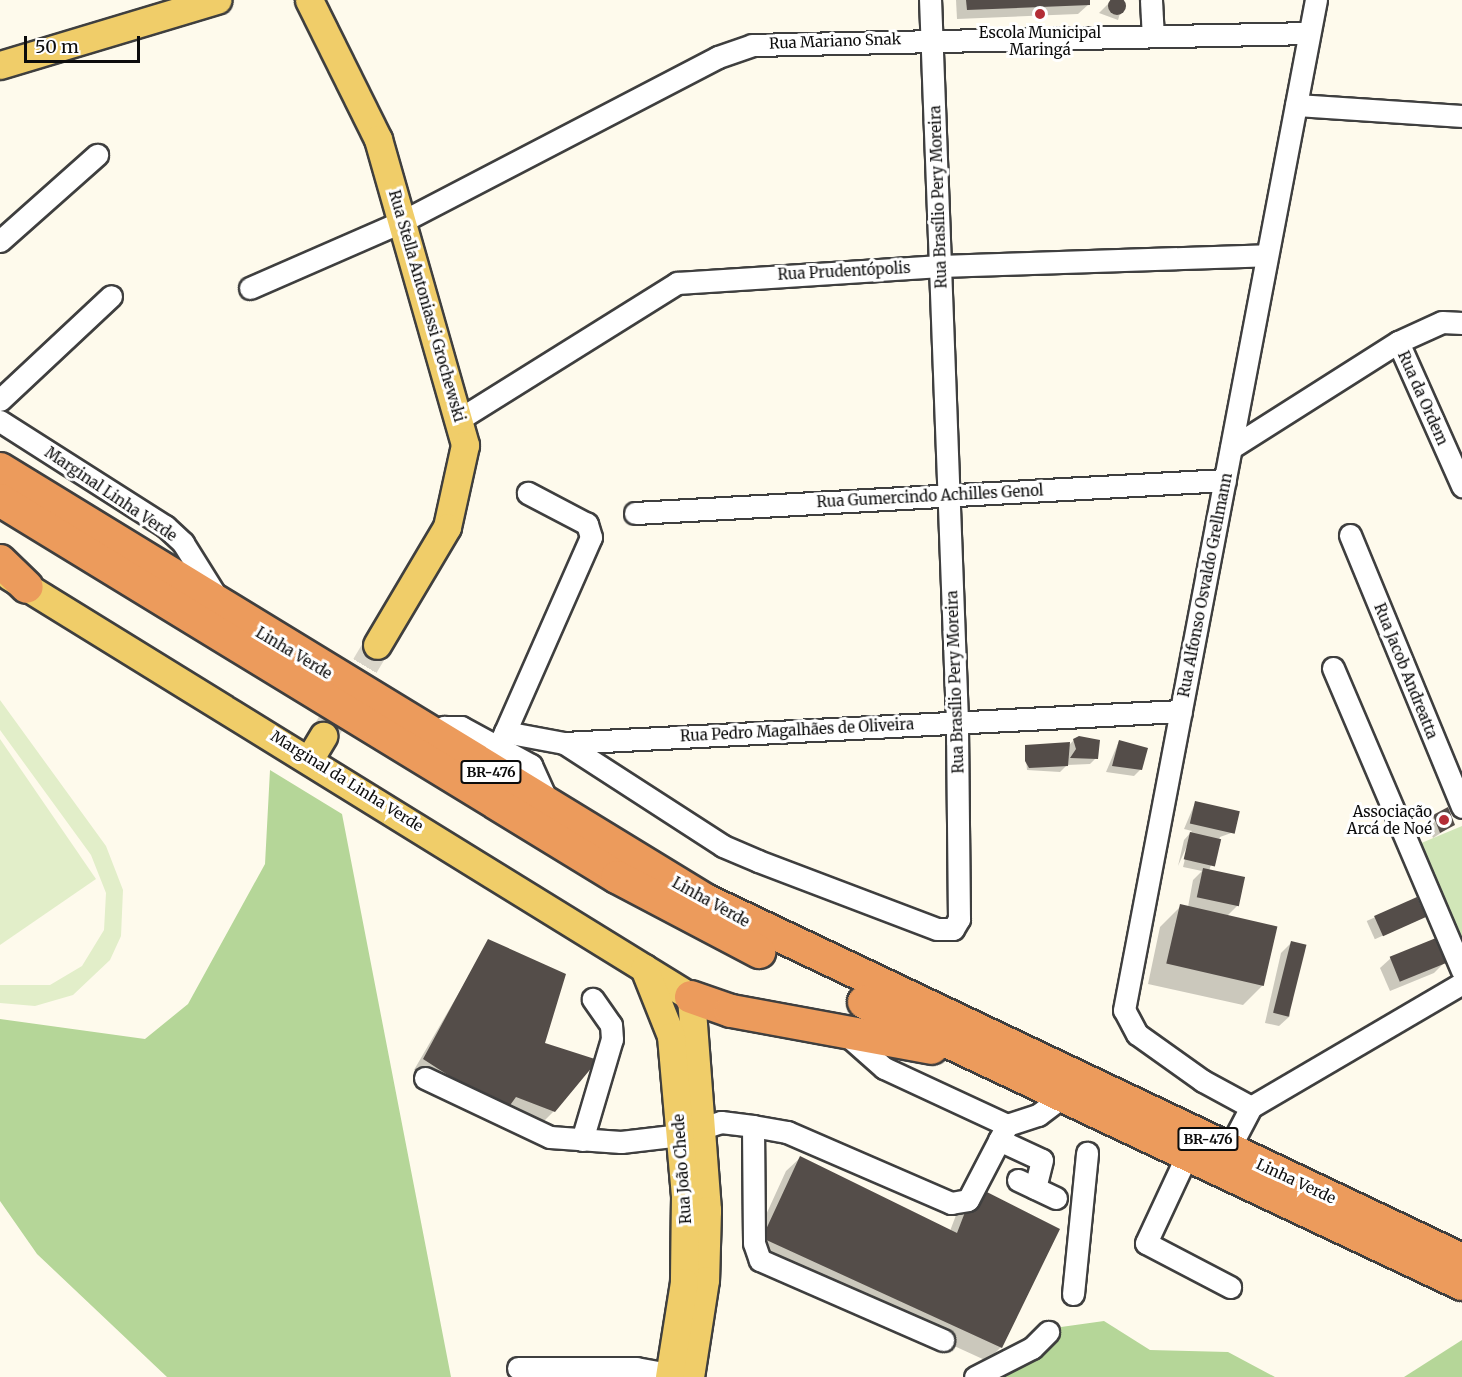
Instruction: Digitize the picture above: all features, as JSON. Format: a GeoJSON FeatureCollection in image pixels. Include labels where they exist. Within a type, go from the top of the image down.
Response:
{"type":"FeatureCollection","features":[{"type":"Feature","properties":{"kind":"highway","name":"Linha Verde"},"geometry":{"type":"LineString","coordinates":[[0,469],[226,612],[550,809],[758,929],[1462,1260]]}},
{"type":"Feature","properties":{"kind":"highway","name":"Linha Verde"},"geometry":{"type":"LineString","coordinates":[[0,500],[657,900],[989,1061],[1462,1284]]}},
{"type":"Feature","properties":{"kind":"highway"},"geometry":{"type":"LineString","coordinates":[[0,561],[27,587]]}},
{"type":"Feature","properties":{"kind":"highway"},"geometry":{"type":"LineString","coordinates":[[691,997],[731,1011],[839,1029],[989,1061]]}},
{"type":"Feature","properties":{"kind":"main road"},"geometry":{"type":"LineString","coordinates":[[0,65],[217,0]]}},
{"type":"Feature","properties":{"kind":"main road","name":"Rua Stella Antoniassi Grochewski"},"geometry":{"type":"LineString","coordinates":[[309,0],[363,100],[403,221],[461,418],[465,445],[447,527],[377,645]]}},
{"type":"Feature","properties":{"kind":"main road","name":"Marginal da Linha Verde"},"geometry":{"type":"LineString","coordinates":[[0,571],[316,747],[691,997]]}},
{"type":"Feature","properties":{"kind":"main road","name":"Rua João Chede"},"geometry":{"type":"LineString","coordinates":[[644,967],[668,1020],[691,1132]]}},
{"type":"Feature","properties":{"kind":"main road","name":"Rua João Chede"},"geometry":{"type":"LineString","coordinates":[[679,1376],[691,1132],[691,997]]}},
{"type":"Feature","properties":{"kind":"street","name":"Rua Brasílio Pery Moreira"},"geometry":{"type":"LineString","coordinates":[[564,743],[723,846],[911,922],[953,929],[959,919],[957,722],[930,0]]}},
{"type":"Feature","properties":{"kind":"street"},"geometry":{"type":"LineString","coordinates":[[1151,0],[1153,35]]}},
{"type":"Feature","properties":{"kind":"street","name":"Rua Alfonso Osvaldo Grellmann"},"geometry":{"type":"LineString","coordinates":[[1251,1107],[1203,1081],[1137,1034],[1124,1011],[1316,0]]}},
{"type":"Feature","properties":{"kind":"street","name":"Rua Mariano Snak"},"geometry":{"type":"LineString","coordinates":[[250,288],[403,221],[718,57],[752,45],[932,38],[1309,33]]}},
{"type":"Feature","properties":{"kind":"street"},"geometry":{"type":"LineString","coordinates":[[1296,105],[1462,116]]}},
{"type":"Feature","properties":{"kind":"street"},"geometry":{"type":"LineString","coordinates":[[0,241],[98,155]]}},
{"type":"Feature","properties":{"kind":"street","name":"Rua Prudentópolis"},"geometry":{"type":"LineString","coordinates":[[461,418],[677,283],[940,266],[1267,255]]}},
{"type":"Feature","properties":{"kind":"street"},"geometry":{"type":"LineString","coordinates":[[0,400],[111,296]]}},
{"type":"Feature","properties":{"kind":"street"},"geometry":{"type":"LineString","coordinates":[[1231,448],[1398,342],[1442,322],[1462,322]]}},
{"type":"Feature","properties":{"kind":"street","name":"Rua da Ordem"},"geometry":{"type":"LineString","coordinates":[[1398,342],[1462,486]]}},
{"type":"Feature","properties":{"kind":"street","name":"Marginal Linha Verde"},"geometry":{"type":"LineString","coordinates":[[0,421],[165,526],[183,543],[226,612]]}},
{"type":"Feature","properties":{"kind":"street","name":"Rua Gumercindo Achilles Genol"},"geometry":{"type":"LineString","coordinates":[[635,513],[1225,480]]}},
{"type":"Feature","properties":{"kind":"street"},"geometry":{"type":"LineString","coordinates":[[528,493],[587,524],[591,537],[502,739],[531,765],[550,809]]}},
{"type":"Feature","properties":{"kind":"street","name":"Rua Jacob Andreatta"},"geometry":{"type":"LineString","coordinates":[[1350,535],[1462,807]]}},
{"type":"Feature","properties":{"kind":"street"},"geometry":{"type":"LineString","coordinates":[[1333,668],[1462,971]]}},
{"type":"Feature","properties":{"kind":"street","name":"Rua Pedro Magalhães de Oliveira"},"geometry":{"type":"LineString","coordinates":[[430,736],[453,725],[502,739],[564,743],[1181,711]]}},
{"type":"Feature","properties":{"kind":"street"},"geometry":{"type":"LineString","coordinates":[[1229,1149],[1251,1107],[1462,983]]}},
{"type":"Feature","properties":{"kind":"street"},"geometry":{"type":"LineString","coordinates":[[582,1140],[612,1039],[610,1025],[593,999]]}},
{"type":"Feature","properties":{"kind":"street"},"geometry":{"type":"LineString","coordinates":[[839,1029],[884,1068],[1003,1133],[1042,1160],[1027,1184],[1056,1198]]}},
{"type":"Feature","properties":{"kind":"street"},"geometry":{"type":"LineString","coordinates":[[425,1078],[530,1132],[582,1140],[621,1142],[691,1132],[721,1122],[787,1132],[959,1204],[968,1200],[1003,1133],[1038,1115],[1063,1096]]}},
{"type":"Feature","properties":{"kind":"street"},"geometry":{"type":"LineString","coordinates":[[753,1126],[754,1243],[760,1260],[943,1340]]}},
{"type":"Feature","properties":{"kind":"street"},"geometry":{"type":"LineString","coordinates":[[1073,1294],[1087,1154]]}},
{"type":"Feature","properties":{"kind":"street"},"geometry":{"type":"LineString","coordinates":[[1187,1155],[1146,1243],[1230,1287]]}},
{"type":"Feature","properties":{"kind":"street"},"geometry":{"type":"LineString","coordinates":[[975,1377],[1032,1348],[1048,1332]]}},
{"type":"Feature","properties":{"kind":"street"},"geometry":{"type":"LineString","coordinates":[[518,1368],[679,1376]]}},
{"type":"Feature","properties":{"kind":"green space"},"geometry":{"type":"Polygon","coordinates":[[[0,700],[106,846],[123,890],[121,936],[110,960],[73,995],[35,1006],[0,1003],[0,985],[50,985],[82,966],[104,930],[106,893],[91,855],[0,730],[0,700]]]}},
{"type":"Feature","properties":{"kind":"green space"},"geometry":{"type":"Polygon","coordinates":[[[0,739],[96,879],[0,945],[0,739]]]}},
{"type":"Feature","properties":{"kind":"green space"},"geometry":{"type":"Polygon","coordinates":[[[270,770],[342,814],[451,1377],[167,1377],[37,1254],[0,1201],[0,1019],[145,1039],[188,1004],[265,864],[270,770]]]}},
{"type":"Feature","properties":{"kind":"green space"},"geometry":{"type":"Polygon","coordinates":[[[1462,826],[1462,949],[1419,844],[1462,826]]]}},
{"type":"Feature","properties":{"kind":"green space"},"geometry":{"type":"Polygon","coordinates":[[[1104,1321],[1150,1350],[1228,1352],[1275,1377],[995,1377],[1024,1363],[1061,1327],[1104,1321]]]}},
{"type":"Feature","properties":{"kind":"green space"},"geometry":{"type":"Polygon","coordinates":[[[1462,1340],[1462,1377],[1404,1377],[1462,1340]]]}},
{"type":"Feature","properties":{"kind":"building"},"geometry":{"type":"Polygon","coordinates":[[[1117,-3],[1123,0],[1126,6],[1123,12],[1117,15],[1111,12],[1108,6],[1111,0],[1117,-3]]]}},
{"type":"Feature","properties":{"kind":"building"},"geometry":{"type":"Polygon","coordinates":[[[966,0],[1090,0],[1090,5],[967,10],[966,0]]]}},
{"type":"Feature","properties":{"kind":"building"},"geometry":{"type":"Polygon","coordinates":[[[1079,736],[1100,740],[1098,759],[1070,758],[1076,749],[1073,739],[1079,736]]]}},
{"type":"Feature","properties":{"kind":"building"},"geometry":{"type":"Polygon","coordinates":[[[1119,740],[1148,748],[1142,770],[1112,766],[1119,740]]]}},
{"type":"Feature","properties":{"kind":"building"},"geometry":{"type":"Polygon","coordinates":[[[1070,742],[1068,766],[1029,768],[1025,761],[1025,745],[1070,742]]]}},
{"type":"Feature","properties":{"kind":"building"},"geometry":{"type":"Polygon","coordinates":[[[1195,801],[1240,811],[1235,834],[1190,823],[1195,801]]]}},
{"type":"Feature","properties":{"kind":"building","name":"Associação Arcá de Noé"},"geometry":{"type":"Polygon","coordinates":[[[1448,807],[1455,825],[1440,833],[1433,815],[1448,807]]]}},
{"type":"Feature","properties":{"kind":"building"},"geometry":{"type":"Polygon","coordinates":[[[1190,832],[1221,839],[1215,866],[1184,859],[1190,832]]]}},
{"type":"Feature","properties":{"kind":"building"},"geometry":{"type":"Polygon","coordinates":[[[1203,868],[1245,877],[1239,906],[1197,897],[1203,868]]]}},
{"type":"Feature","properties":{"kind":"building"},"geometry":{"type":"Polygon","coordinates":[[[1417,897],[1426,917],[1383,936],[1374,916],[1417,897]]]}},
{"type":"Feature","properties":{"kind":"building"},"geometry":{"type":"Polygon","coordinates":[[[1180,904],[1277,926],[1264,986],[1166,963],[1180,904]]]}},
{"type":"Feature","properties":{"kind":"building"},"geometry":{"type":"Polygon","coordinates":[[[1436,938],[1446,963],[1400,982],[1390,957],[1436,938]]]}},
{"type":"Feature","properties":{"kind":"building"},"geometry":{"type":"Polygon","coordinates":[[[488,939],[566,974],[545,1043],[598,1060],[555,1112],[516,1097],[505,1112],[423,1059],[488,939]]]}},
{"type":"Feature","properties":{"kind":"building"},"geometry":{"type":"Polygon","coordinates":[[[1291,941],[1307,945],[1289,1017],[1273,1013],[1291,941]]]}},
{"type":"Feature","properties":{"kind":"building"},"geometry":{"type":"Polygon","coordinates":[[[800,1156],[957,1233],[975,1186],[1060,1229],[1002,1348],[762,1238],[800,1156]]]}},
{"type":"Feature","properties":{"kind":"tunnel"},"geometry":{"type":"LineString","coordinates":[[323,736],[377,645]]}},
{"type":"Feature","properties":{"kind":"place","name":"Escola Municipal Maringá"},"geometry":{"type":"Point","coordinates":[1040,14]}},
{"type":"Feature","properties":{"kind":"place","name":"Associação Arcá de Noé"},"geometry":{"type":"Point","coordinates":[1444,820]}}]}
